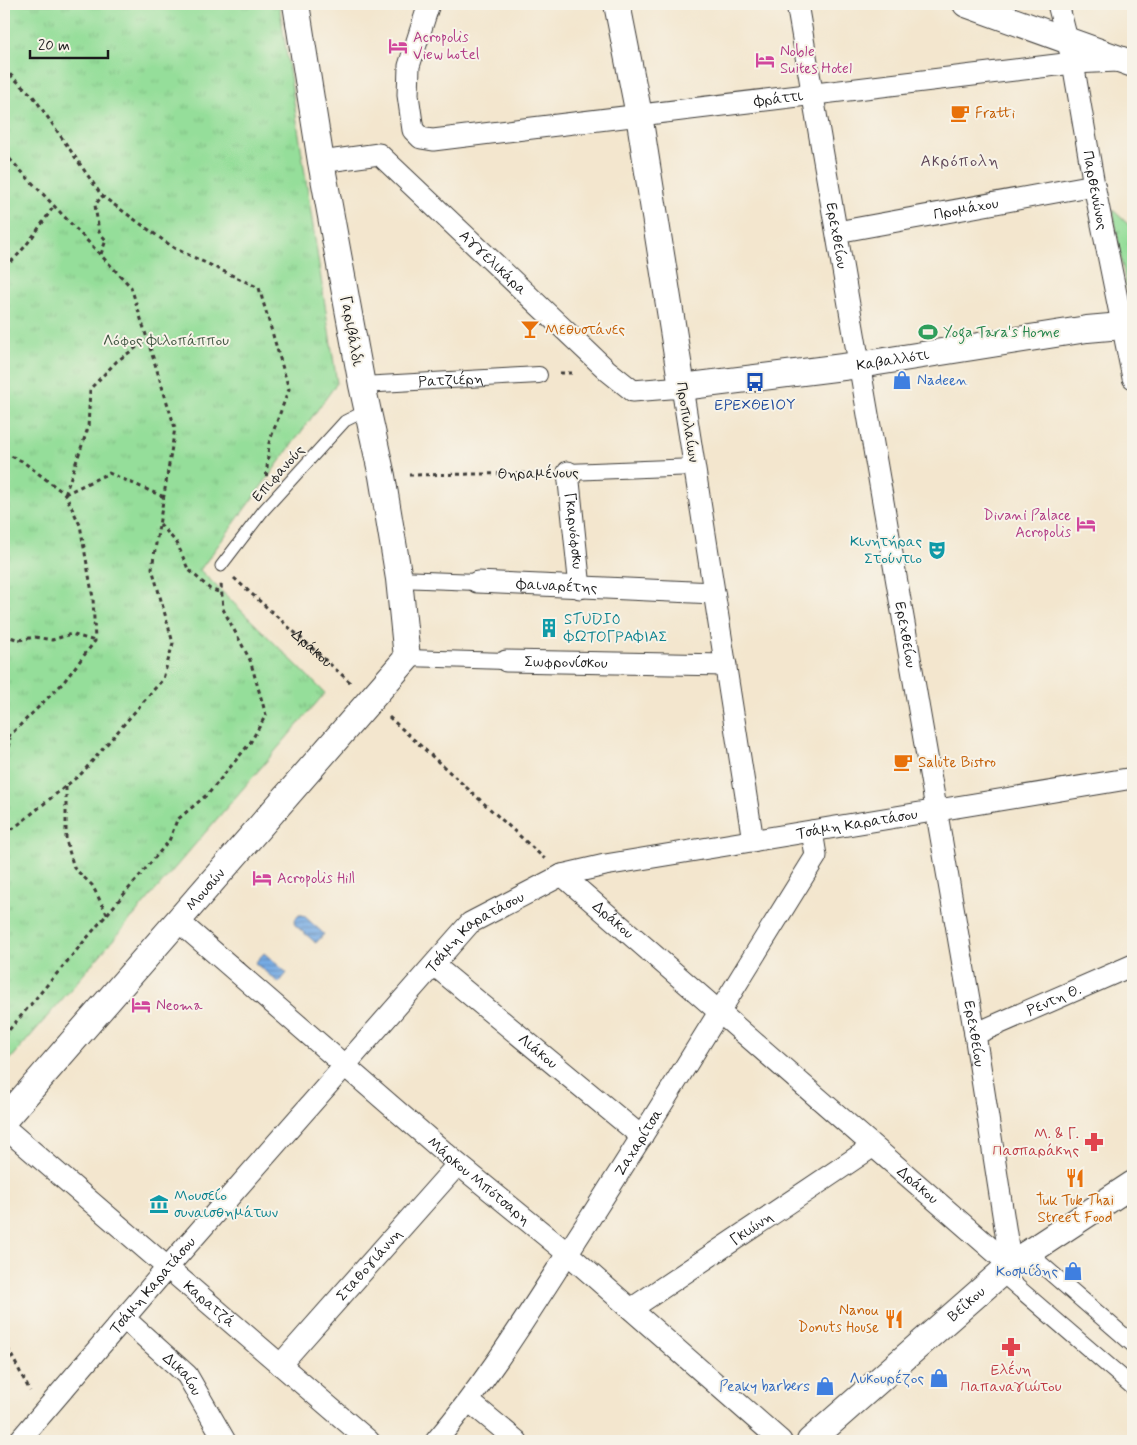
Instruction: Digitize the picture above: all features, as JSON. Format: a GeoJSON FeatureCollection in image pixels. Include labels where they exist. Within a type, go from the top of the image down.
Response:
{"type":"FeatureCollection","features":[{"type":"Feature","properties":{"kind":"street","name":"Γαριβάλδι"},"geometry":{"type":"LineString","coordinates":[[296,4],[321,162],[364,397],[382,476],[399,579],[407,658]]}},
{"type":"Feature","properties":{"kind":"street","name":"Φράττι"},"geometry":{"type":"LineString","coordinates":[[429,4],[409,66],[408,95],[413,130],[421,138],[433,140],[813,94],[1069,51]]}},
{"type":"Feature","properties":{"kind":"street","name":"Προπυλαίων"},"geometry":{"type":"LineString","coordinates":[[617,4],[638,115],[753,840]]}},
{"type":"Feature","properties":{"kind":"street","name":"Ερεχθείου"},"geometry":{"type":"LineString","coordinates":[[797,4],[937,811],[1013,1264]]}},
{"type":"Feature","properties":{"kind":"street"},"geometry":{"type":"LineString","coordinates":[[966,4],[1069,51],[1129,62]]}},
{"type":"Feature","properties":{"kind":"street","name":"Παρθενώνος"},"geometry":{"type":"LineString","coordinates":[[1058,4],[1069,51],[1094,185],[1128,326],[1133,378]]}},
{"type":"Feature","properties":{"kind":"street","name":"Αγγελικάρα"},"geometry":{"type":"LineString","coordinates":[[321,162],[379,154],[608,371],[633,391],[682,387]]}},
{"type":"Feature","properties":{"kind":"street","name":"Προμάχου"},"geometry":{"type":"LineString","coordinates":[[837,232],[1094,185]]}},
{"type":"Feature","properties":{"kind":"street","name":"Καβαλλότι"},"geometry":{"type":"LineString","coordinates":[[682,387],[859,365],[1087,329],[1128,326]]}},
{"type":"Feature","properties":{"kind":"street","name":"Ρατζιέρη"},"geometry":{"type":"LineString","coordinates":[[364,397],[539,375]]}},
{"type":"Feature","properties":{"kind":"street","name":"Θηραμένους"},"geometry":{"type":"LineString","coordinates":[[568,472],[694,466]]}},
{"type":"Feature","properties":{"kind":"street","name":"Γκαρνόφσκυ"},"geometry":{"type":"LineString","coordinates":[[568,472],[580,588]]}},
{"type":"Feature","properties":{"kind":"street","name":"Φαιναρέτης"},"geometry":{"type":"LineString","coordinates":[[399,579],[714,593]]}},
{"type":"Feature","properties":{"kind":"street","name":"Μουσών"},"geometry":{"type":"LineString","coordinates":[[4,1120],[407,658]]}},
{"type":"Feature","properties":{"kind":"street","name":"Σωφρονίσκου"},"geometry":{"type":"LineString","coordinates":[[407,658],[726,665]]}},
{"type":"Feature","properties":{"kind":"street","name":"Τσάμη Καρατάσου"},"geometry":{"type":"LineString","coordinates":[[19,1441],[167,1268],[470,924],[562,875],[605,865],[1133,778]]}},
{"type":"Feature","properties":{"kind":"street","name":"Ζαχαρίτσα"},"geometry":{"type":"LineString","coordinates":[[436,1441],[470,1402],[567,1253],[642,1137],[816,856],[812,831]]}},
{"type":"Feature","properties":{"kind":"street","name":"Δράκου"},"geometry":{"type":"LineString","coordinates":[[562,875],[872,1147],[1013,1264],[1133,1386]]}},
{"type":"Feature","properties":{"kind":"street","name":"Μάρκου Μπότσαρη"},"geometry":{"type":"LineString","coordinates":[[177,920],[458,1164],[632,1309],[781,1441]]}},
{"type":"Feature","properties":{"kind":"street","name":"Λιάκου"},"geometry":{"type":"LineString","coordinates":[[434,964],[642,1137]]}},
{"type":"Feature","properties":{"kind":"street","name":"Ρεντη Θ."},"geometry":{"type":"LineString","coordinates":[[975,1034],[1133,965]]}},
{"type":"Feature","properties":{"kind":"street","name":"Καρατζά"},"geometry":{"type":"LineString","coordinates":[[4,1127],[369,1441]]}},
{"type":"Feature","properties":{"kind":"street","name":"Γκιώνη"},"geometry":{"type":"LineString","coordinates":[[632,1309],[872,1147]]}},
{"type":"Feature","properties":{"kind":"street","name":"Σταθογιάννη"},"geometry":{"type":"LineString","coordinates":[[280,1365],[458,1164]]}},
{"type":"Feature","properties":{"kind":"street","name":"Βεΐκου"},"geometry":{"type":"LineString","coordinates":[[810,1441],[1013,1264],[1133,1184]]}},
{"type":"Feature","properties":{"kind":"street","name":"Δράκου"},"geometry":{"type":"LineString","coordinates":[[1013,1264],[1133,1344]]}},
{"type":"Feature","properties":{"kind":"street","name":"Δικαίου"},"geometry":{"type":"LineString","coordinates":[[125,1319],[187,1375],[225,1441]]}},
{"type":"Feature","properties":{"kind":"street"},"geometry":{"type":"LineString","coordinates":[[470,1402],[517,1441]]}},
{"type":"Feature","properties":{"kind":"lane","name":"Επιφανούς"},"geometry":{"type":"LineString","coordinates":[[221,566],[263,511],[345,421],[364,397]]}},
{"type":"Feature","properties":{"kind":"path"},"geometry":{"type":"LineString","coordinates":[[4,69],[32,96],[102,196],[174,248],[259,288],[289,389],[268,443],[263,511]]}},
{"type":"Feature","properties":{"kind":"path"},"geometry":{"type":"LineString","coordinates":[[4,153],[131,287],[174,428],[152,568],[173,643],[163,679],[82,773],[4,836]]}},
{"type":"Feature","properties":{"kind":"path"},"geometry":{"type":"LineString","coordinates":[[101,254],[106,240],[99,232],[95,205],[102,196]]}},
{"type":"Feature","properties":{"kind":"path"},"geometry":{"type":"LineString","coordinates":[[4,266],[18,254],[54,206]]}},
{"type":"Feature","properties":{"kind":"path"},"geometry":{"type":"LineString","coordinates":[[65,494],[88,428],[90,389],[117,361],[147,340]]}},
{"type":"Feature","properties":{"kind":"path"},"geometry":{"type":"LineString","coordinates":[[4,453],[22,461],[65,494],[80,525],[93,598],[95,641],[63,683],[4,741]]}},
{"type":"Feature","properties":{"kind":"path","name":"Θηραμένους"},"geometry":{"type":"LineString","coordinates":[[382,476],[568,472]]}},
{"type":"Feature","properties":{"kind":"path"},"geometry":{"type":"LineString","coordinates":[[65,494],[109,473],[164,497]]}},
{"type":"Feature","properties":{"kind":"path"},"geometry":{"type":"LineString","coordinates":[[160,523],[177,543],[188,570],[210,589],[221,593]]}},
{"type":"Feature","properties":{"kind":"path"},"geometry":{"type":"LineString","coordinates":[[4,1036],[169,841],[177,820],[209,793],[250,743],[266,715],[250,660],[223,609],[221,566]]}},
{"type":"Feature","properties":{"kind":"path","name":"Δράκου"},"geometry":{"type":"LineString","coordinates":[[221,566],[562,875]]}},
{"type":"Feature","properties":{"kind":"path"},"geometry":{"type":"LineString","coordinates":[[4,636],[19,640],[35,637],[52,640],[71,634],[95,641]]}},
{"type":"Feature","properties":{"kind":"path"},"geometry":{"type":"LineString","coordinates":[[4,771],[10,737]]}},
{"type":"Feature","properties":{"kind":"path"},"geometry":{"type":"LineString","coordinates":[[66,786],[66,840],[74,868],[92,884],[107,914]]}},
{"type":"Feature","properties":{"kind":"path"},"geometry":{"type":"LineString","coordinates":[[4,1341],[42,1414]]}},
{"type":"Feature","properties":{"kind":"green space","name":"Λόφος Φιλοπάππου"},"geometry":{"type":"Polygon","coordinates":[[[4,4],[279,4],[337,383],[200,570],[325,693],[4,1067],[4,4]]]}},
{"type":"Feature","properties":{"kind":"green space"},"geometry":{"type":"Polygon","coordinates":[[[1113,210],[1133,229],[1133,328],[1113,210]]]}},
{"type":"Feature","properties":{"kind":"water"},"geometry":{"type":"Polygon","coordinates":[[[299,915],[303,915],[324,934],[316,943],[295,925],[294,921],[299,915]]]}},
{"type":"Feature","properties":{"kind":"water"},"geometry":{"type":"Polygon","coordinates":[[[264,953],[287,973],[279,983],[255,963],[264,953]]]}},
{"type":"Feature","properties":{"kind":"place","name":"Acropolis View hotel"},"geometry":{"type":"Point","coordinates":[398,46]}},
{"type":"Feature","properties":{"kind":"place","name":"Noble Suites Hotel"},"geometry":{"type":"Point","coordinates":[765,60]}},
{"type":"Feature","properties":{"kind":"place","name":"Fratti"},"geometry":{"type":"Point","coordinates":[960,113]}},
{"type":"Feature","properties":{"kind":"place","name":"Μεθυστάνες"},"geometry":{"type":"Point","coordinates":[530,329]}},
{"type":"Feature","properties":{"kind":"place","name":"Yoga Tara's Home"},"geometry":{"type":"Point","coordinates":[928,332]}},
{"type":"Feature","properties":{"kind":"place","name":"Nadeen"},"geometry":{"type":"Point","coordinates":[902,380]}},
{"type":"Feature","properties":{"kind":"place","name":"ΕΡΕΧΘΕΙΟΥ"},"geometry":{"type":"Point","coordinates":[755,382]}},
{"type":"Feature","properties":{"kind":"place","name":"Divani Palace Acropolis"},"geometry":{"type":"Point","coordinates":[1086,524]}},
{"type":"Feature","properties":{"kind":"place","name":"Κινητήρας Στούντιο"},"geometry":{"type":"Point","coordinates":[937,550]}},
{"type":"Feature","properties":{"kind":"place","name":"STUDIO ΦΩΤΟΓΡΑΦΙΑΣ"},"geometry":{"type":"Point","coordinates":[549,628]}},
{"type":"Feature","properties":{"kind":"place","name":"Salute Bistro"},"geometry":{"type":"Point","coordinates":[903,762]}},
{"type":"Feature","properties":{"kind":"place","name":"Acropolis Hill"},"geometry":{"type":"Point","coordinates":[262,878]}},
{"type":"Feature","properties":{"kind":"place","name":"Neoma"},"geometry":{"type":"Point","coordinates":[141,1005]}},
{"type":"Feature","properties":{"kind":"place","name":"Μ. & Γ. Πασπαράκης"},"geometry":{"type":"Point","coordinates":[1094,1142]}},
{"type":"Feature","properties":{"kind":"place","name":"Tuk Tuk Thai Street Food"},"geometry":{"type":"Point","coordinates":[1075,1178]}},
{"type":"Feature","properties":{"kind":"place","name":"Μουσείο συναισθημάτων"},"geometry":{"type":"Point","coordinates":[159,1204]}},
{"type":"Feature","properties":{"kind":"place","name":"Κοσμίδης"},"geometry":{"type":"Point","coordinates":[1073,1271]}},
{"type":"Feature","properties":{"kind":"place","name":"Nanou Donuts House"},"geometry":{"type":"Point","coordinates":[894,1319]}},
{"type":"Feature","properties":{"kind":"place","name":"Ελένη Παπαναγιώτου"},"geometry":{"type":"Point","coordinates":[1011,1347]}},
{"type":"Feature","properties":{"kind":"place","name":"Λυκουρέζος"},"geometry":{"type":"Point","coordinates":[939,1378]}},
{"type":"Feature","properties":{"kind":"place","name":"Peaky barbers"},"geometry":{"type":"Point","coordinates":[825,1386]}},
{"type":"Feature","properties":{"kind":"district","name":"Ακρόπολη"},"geometry":{"type":"Point","coordinates":[960,160]}}]}
